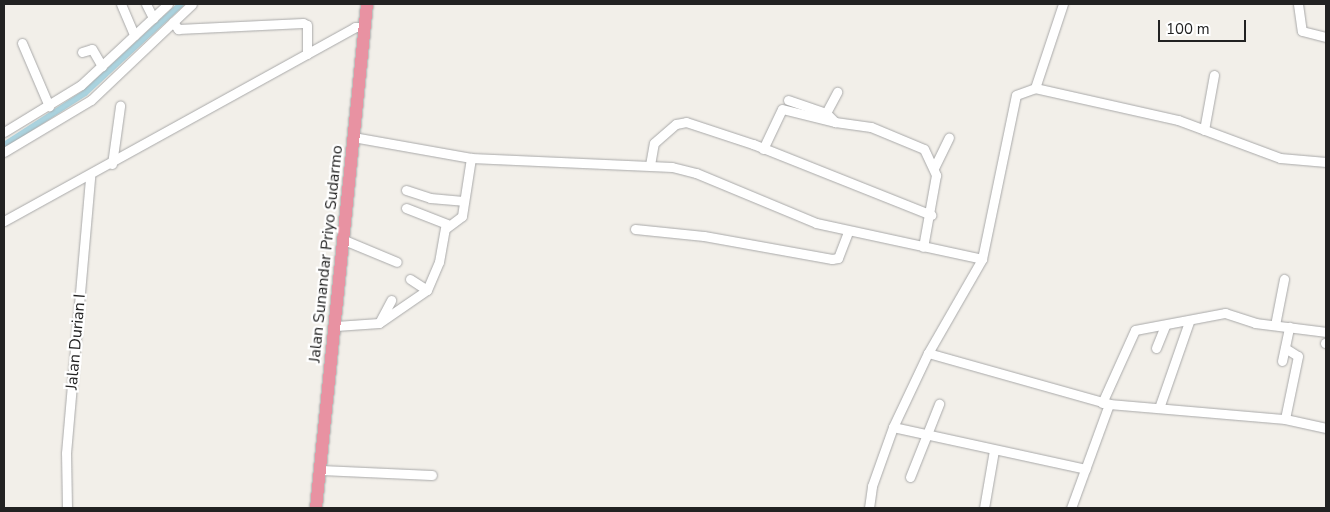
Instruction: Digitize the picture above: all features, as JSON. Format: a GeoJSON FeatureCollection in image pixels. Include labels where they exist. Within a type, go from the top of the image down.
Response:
{"type":"FeatureCollection","features":[{"type":"Feature","properties":{"kind":"highway","name":"Jalan Sunandar Priyo Sudarmo"},"geometry":{"type":"LineString","coordinates":[[316,508],[336,326],[367,4]]}},
{"type":"Feature","properties":{"kind":"street"},"geometry":{"type":"LineString","coordinates":[[121,4],[134,35]]}},
{"type":"Feature","properties":{"kind":"street"},"geometry":{"type":"LineString","coordinates":[[146,4],[153,18]]}},
{"type":"Feature","properties":{"kind":"street"},"geometry":{"type":"LineString","coordinates":[[4,132],[49,106],[102,66],[134,35],[145,28],[168,4]]}},
{"type":"Feature","properties":{"kind":"street"},"geometry":{"type":"LineString","coordinates":[[4,152],[91,100],[192,4]]}},
{"type":"Feature","properties":{"kind":"street"},"geometry":{"type":"LineString","coordinates":[[1035,88],[1063,4]]}},
{"type":"Feature","properties":{"kind":"street"},"geometry":{"type":"LineString","coordinates":[[1298,4],[1302,31],[1326,37]]}},
{"type":"Feature","properties":{"kind":"street"},"geometry":{"type":"LineString","coordinates":[[173,22],[178,29],[303,23],[307,25],[306,54]]}},
{"type":"Feature","properties":{"kind":"street"},"geometry":{"type":"LineString","coordinates":[[4,221],[112,164],[355,27],[365,26]]}},
{"type":"Feature","properties":{"kind":"street"},"geometry":{"type":"LineString","coordinates":[[145,28],[153,39]]}},
{"type":"Feature","properties":{"kind":"street"},"geometry":{"type":"LineString","coordinates":[[22,43],[49,106]]}},
{"type":"Feature","properties":{"kind":"street"},"geometry":{"type":"LineString","coordinates":[[82,52],[92,49],[102,66]]}},
{"type":"Feature","properties":{"kind":"street"},"geometry":{"type":"LineString","coordinates":[[1204,130],[1214,75]]}},
{"type":"Feature","properties":{"kind":"street"},"geometry":{"type":"LineString","coordinates":[[869,508],[872,486],[893,427],[928,353],[982,259],[1016,95],[1035,88],[1178,120],[1280,158],[1326,162]]}},
{"type":"Feature","properties":{"kind":"street"},"geometry":{"type":"LineString","coordinates":[[826,113],[837,92]]}},
{"type":"Feature","properties":{"kind":"street"},"geometry":{"type":"LineString","coordinates":[[788,100],[826,113],[835,122]]}},
{"type":"Feature","properties":{"kind":"street"},"geometry":{"type":"LineString","coordinates":[[112,164],[120,106]]}},
{"type":"Feature","properties":{"kind":"street"},"geometry":{"type":"LineString","coordinates":[[763,149],[775,122],[784,109],[835,122],[871,127],[918,146],[934,161]]}},
{"type":"Feature","properties":{"kind":"street"},"geometry":{"type":"LineString","coordinates":[[650,165],[654,143],[681,122],[763,149],[931,215]]}},
{"type":"Feature","properties":{"kind":"street"},"geometry":{"type":"LineString","coordinates":[[17,126],[25,138]]}},
{"type":"Feature","properties":{"kind":"street"},"geometry":{"type":"LineString","coordinates":[[353,136],[471,158],[650,165],[696,173],[785,212],[848,232],[982,259]]}},
{"type":"Feature","properties":{"kind":"street"},"geometry":{"type":"LineString","coordinates":[[923,247],[931,215],[934,161],[949,137]]}},
{"type":"Feature","properties":{"kind":"street"},"geometry":{"type":"LineString","coordinates":[[406,208],[447,224],[461,218],[471,158]]}},
{"type":"Feature","properties":{"kind":"street","name":"Jalan Durian I"},"geometry":{"type":"LineString","coordinates":[[66,508],[66,453],[90,176]]}},
{"type":"Feature","properties":{"kind":"street"},"geometry":{"type":"LineString","coordinates":[[406,190],[430,198],[463,201]]}},
{"type":"Feature","properties":{"kind":"street"},"geometry":{"type":"LineString","coordinates":[[336,326],[379,323],[427,290],[436,275],[447,224]]}},
{"type":"Feature","properties":{"kind":"street"},"geometry":{"type":"LineString","coordinates":[[635,229],[704,236],[832,259],[838,258],[848,232]]}},
{"type":"Feature","properties":{"kind":"street"},"geometry":{"type":"LineString","coordinates":[[344,240],[397,262]]}},
{"type":"Feature","properties":{"kind":"street"},"geometry":{"type":"LineString","coordinates":[[410,279],[427,290]]}},
{"type":"Feature","properties":{"kind":"street"},"geometry":{"type":"LineString","coordinates":[[1275,325],[1284,279]]}},
{"type":"Feature","properties":{"kind":"street"},"geometry":{"type":"LineString","coordinates":[[379,323],[390,300]]}},
{"type":"Feature","properties":{"kind":"street"},"geometry":{"type":"LineString","coordinates":[[1071,508],[1132,334],[1225,313],[1275,325],[1326,332]]}},
{"type":"Feature","properties":{"kind":"street"},"geometry":{"type":"LineString","coordinates":[[1158,408],[1189,322]]}},
{"type":"Feature","properties":{"kind":"street"},"geometry":{"type":"LineString","coordinates":[[1156,348],[1165,326]]}},
{"type":"Feature","properties":{"kind":"street"},"geometry":{"type":"LineString","coordinates":[[1282,361],[1289,327]]}},
{"type":"Feature","properties":{"kind":"street"},"geometry":{"type":"LineString","coordinates":[[1284,348],[1298,356],[1285,419]]}},
{"type":"Feature","properties":{"kind":"street"},"geometry":{"type":"LineString","coordinates":[[928,353],[1106,404],[1285,419],[1326,428]]}},
{"type":"Feature","properties":{"kind":"street"},"geometry":{"type":"LineString","coordinates":[[910,477],[939,404]]}},
{"type":"Feature","properties":{"kind":"street"},"geometry":{"type":"LineString","coordinates":[[893,427],[1085,469]]}},
{"type":"Feature","properties":{"kind":"street"},"geometry":{"type":"LineString","coordinates":[[984,508],[994,450]]}},
{"type":"Feature","properties":{"kind":"street"},"geometry":{"type":"LineString","coordinates":[[320,470],[432,476]]}},
{"type":"Feature","properties":{"kind":"waterway"},"geometry":{"type":"LineString","coordinates":[[4,145],[85,93],[181,4]]}}]}
